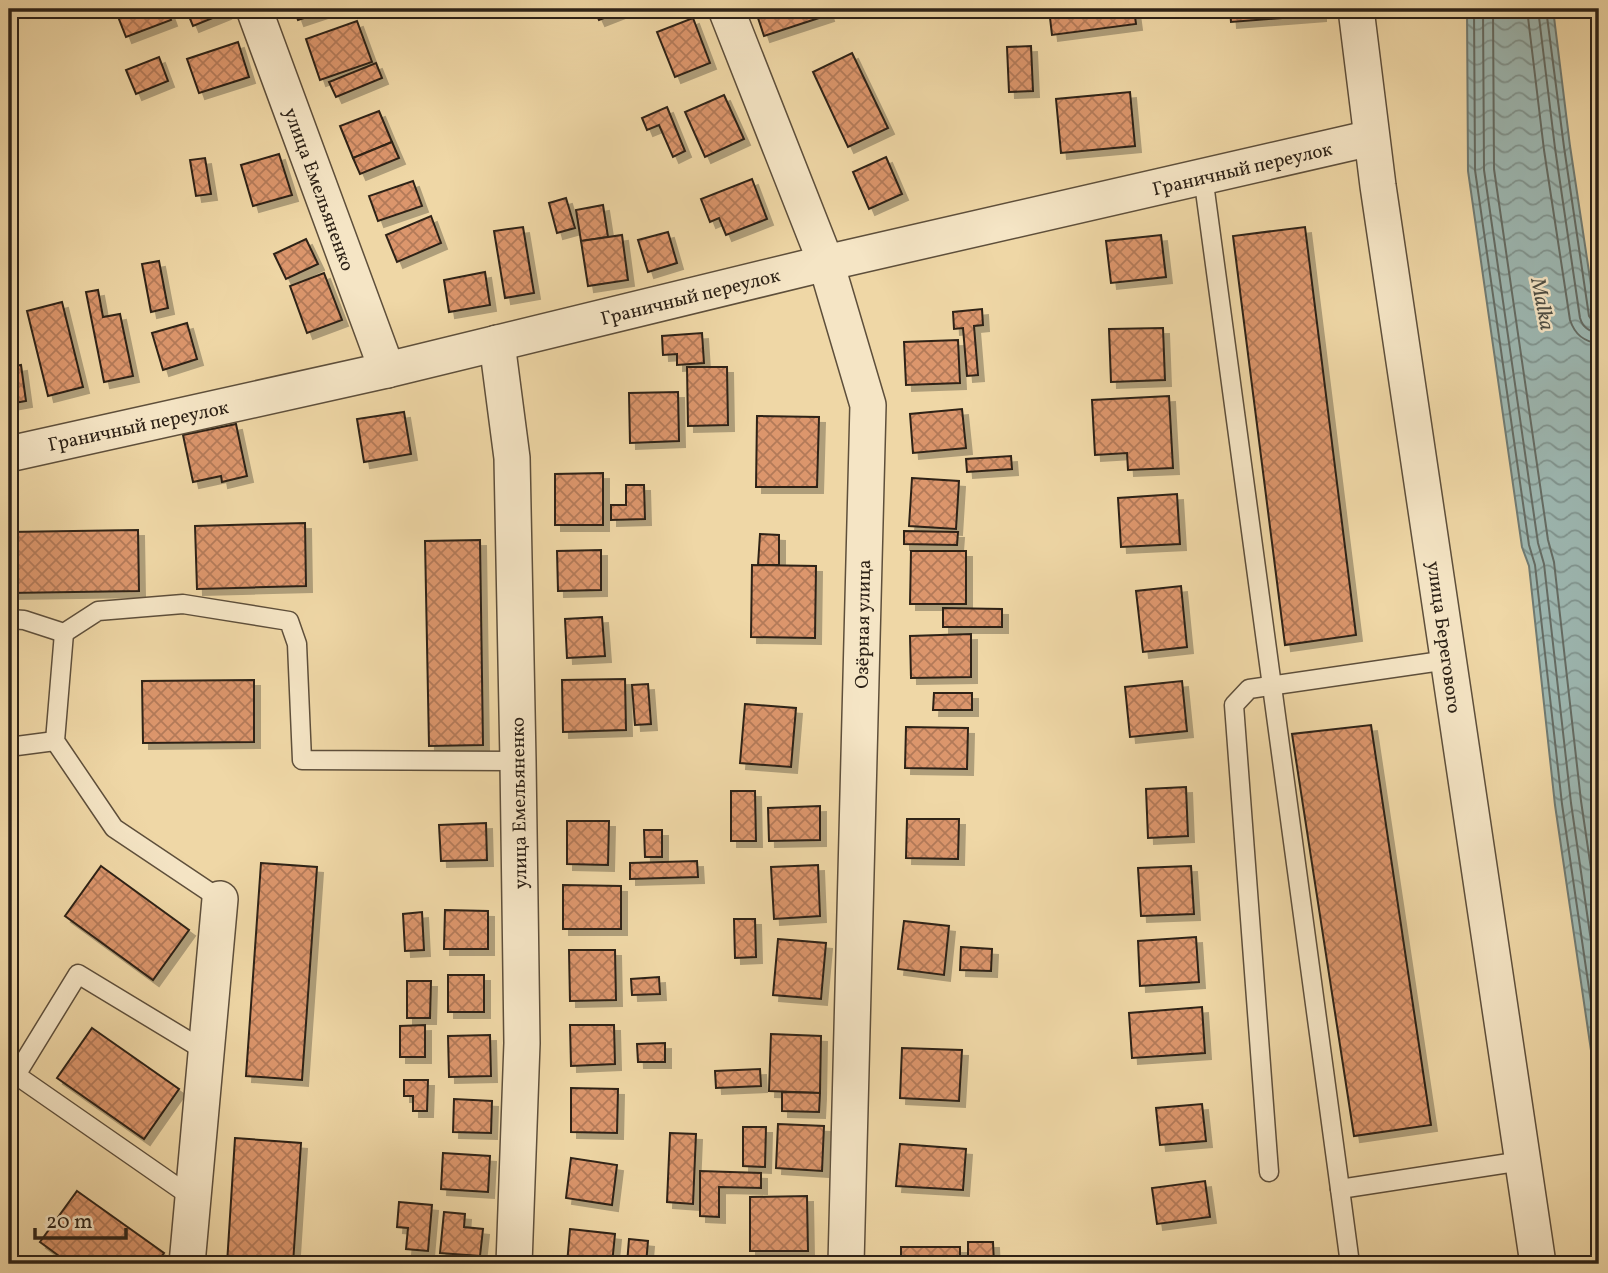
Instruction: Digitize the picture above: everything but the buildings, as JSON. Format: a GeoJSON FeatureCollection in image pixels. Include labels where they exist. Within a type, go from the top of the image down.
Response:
{"type":"FeatureCollection","features":[{"type":"Feature","properties":{"kind":"street","name":"улица Емельяненко"},"geometry":{"type":"LineString","coordinates":[[254,9],[387,370]]}},
{"type":"Feature","properties":{"kind":"street","name":"Озёрная улица"},"geometry":{"type":"LineString","coordinates":[[726,9],[825,263],[868,405],[846,1264]]}},
{"type":"Feature","properties":{"kind":"street","name":"улица Берегового"},"geometry":{"type":"LineString","coordinates":[[1356,9],[1371,138],[1538,1264]]}},
{"type":"Feature","properties":{"kind":"street","name":"Граничный переулок"},"geometry":{"type":"LineString","coordinates":[[9,454],[387,370],[825,263],[1371,138]]}},
{"type":"Feature","properties":{"kind":"street","name":"улица Емельяненко"},"geometry":{"type":"LineString","coordinates":[[497,343],[512,457],[518,761],[522,1043],[514,1264]]}},
{"type":"Feature","properties":{"kind":"street"},"geometry":{"type":"LineString","coordinates":[[187,1264],[220,899]]}},
{"type":"Feature","properties":{"kind":"lane"},"geometry":{"type":"LineString","coordinates":[[1203,176],[1350,1264]]}},
{"type":"Feature","properties":{"kind":"lane"},"geometry":{"type":"LineString","coordinates":[[64,633],[98,611],[183,604],[289,621],[297,645],[302,760],[518,761]]}},
{"type":"Feature","properties":{"kind":"lane"},"geometry":{"type":"LineString","coordinates":[[9,619],[24,620],[64,633]]}},
{"type":"Feature","properties":{"kind":"lane"},"geometry":{"type":"LineString","coordinates":[[64,633],[55,741],[114,828],[220,899]]}},
{"type":"Feature","properties":{"kind":"lane"},"geometry":{"type":"LineString","coordinates":[[1269,1172],[1234,705],[1249,689],[1448,660]]}},
{"type":"Feature","properties":{"kind":"lane"},"geometry":{"type":"LineString","coordinates":[[9,747],[55,741]]}},
{"type":"Feature","properties":{"kind":"lane"},"geometry":{"type":"LineString","coordinates":[[193,1198],[12,1073],[78,974],[206,1052]]}},
{"type":"Feature","properties":{"kind":"lane"},"geometry":{"type":"LineString","coordinates":[[1340,1189],[1522,1161]]}},
{"type":"Feature","properties":{"kind":"water","name":"Malka"},"geometry":{"type":"Polygon","coordinates":[[[1467,9],[1553,9],[1570,146],[1599,338],[1599,1105],[1555,805],[1529,566],[1522,547],[1468,171],[1467,9]]]}}]}
